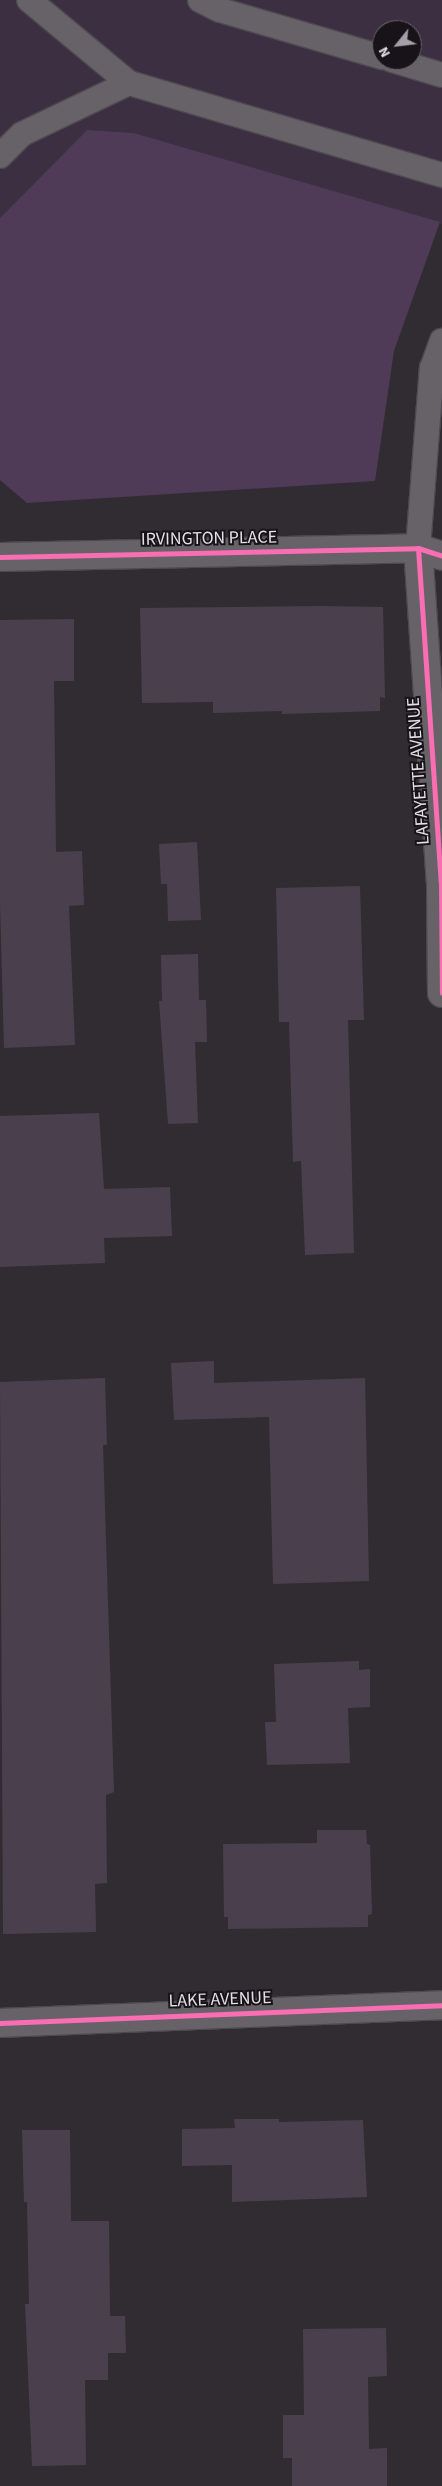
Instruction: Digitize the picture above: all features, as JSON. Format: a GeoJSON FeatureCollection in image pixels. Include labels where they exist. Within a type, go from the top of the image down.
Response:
{"type":"FeatureCollection","features":[{"type":"Feature","properties":{"kind":"street","name":"IRVINGTON PLACE"},"geometry":{"type":"LineString","coordinates":[[0,557],[430,552]]}},
{"type":"Feature","properties":{"kind":"street","name":"LAFAYETTE AVENUE"},"geometry":{"type":"LineString","coordinates":[[430,552],[441,882],[442,993]]}},
{"type":"Feature","properties":{"kind":"street","name":"LAKE AVENUE"},"geometry":{"type":"LineString","coordinates":[[0,2022],[442,2005]]}},
{"type":"Feature","properties":{"kind":"lane"},"geometry":{"type":"LineString","coordinates":[[30,0],[129,83],[442,175]]}},
{"type":"Feature","properties":{"kind":"lane"},"geometry":{"type":"LineString","coordinates":[[214,3],[372,54]]}},
{"type":"Feature","properties":{"kind":"lane"},"geometry":{"type":"LineString","coordinates":[[422,69],[442,75]]}},
{"type":"Feature","properties":{"kind":"lane"},"geometry":{"type":"LineString","coordinates":[[0,156],[22,134],[129,83]]}},
{"type":"Feature","properties":{"kind":"lane"},"geometry":{"type":"LineString","coordinates":[[430,552],[432,368],[442,341]]}},
{"type":"Feature","properties":{"kind":"shaded area"},"geometry":{"type":"Polygon","coordinates":[[[0,0],[442,0],[442,224],[134,133],[87,130],[0,218],[0,0]]]}},
{"type":"Feature","properties":{"kind":"shaded area"},"geometry":{"type":"Polygon","coordinates":[[[87,130],[134,133],[440,222],[394,351],[375,481],[27,503],[0,480],[0,218],[87,130]]]}},
{"type":"Feature","properties":{"kind":"building"},"geometry":{"type":"Polygon","coordinates":[[[383,607],[385,698],[380,697],[380,711],[282,714],[282,711],[213,713],[213,702],[142,703],[140,608],[383,607]]]}},
{"type":"Feature","properties":{"kind":"building"},"geometry":{"type":"Polygon","coordinates":[[[74,619],[74,681],[54,681],[56,852],[82,851],[84,905],[69,906],[75,1045],[4,1048],[0,903],[0,620],[74,619]]]}},
{"type":"Feature","properties":{"kind":"building"},"geometry":{"type":"Polygon","coordinates":[[[197,842],[201,920],[168,921],[167,884],[161,884],[159,844],[197,842]]]}},
{"type":"Feature","properties":{"kind":"building"},"geometry":{"type":"Polygon","coordinates":[[[360,886],[364,1020],[348,1020],[354,1253],[305,1255],[301,1161],[293,1162],[289,1022],[279,1022],[276,888],[360,886]]]}},
{"type":"Feature","properties":{"kind":"building"},"geometry":{"type":"Polygon","coordinates":[[[198,954],[199,1000],[206,1000],[207,1042],[195,1042],[198,1123],[168,1124],[159,1001],[162,1001],[161,955],[198,954]]]}},
{"type":"Feature","properties":{"kind":"building"},"geometry":{"type":"Polygon","coordinates":[[[99,1113],[104,1189],[170,1187],[172,1236],[104,1238],[105,1263],[0,1267],[0,1116],[99,1113]]]}},
{"type":"Feature","properties":{"kind":"building"},"geometry":{"type":"Polygon","coordinates":[[[214,1361],[214,1383],[365,1378],[369,1581],[273,1584],[269,1417],[174,1420],[171,1363],[214,1361]]]}},
{"type":"Feature","properties":{"kind":"building"},"geometry":{"type":"Polygon","coordinates":[[[105,1378],[107,1445],[103,1445],[114,1792],[106,1795],[107,1883],[95,1884],[96,1932],[3,1934],[0,1382],[105,1378]]]}},
{"type":"Feature","properties":{"kind":"building"},"geometry":{"type":"Polygon","coordinates":[[[359,1661],[359,1670],[370,1669],[370,1707],[348,1708],[350,1763],[267,1765],[265,1722],[276,1722],[274,1664],[359,1661]]]}},
{"type":"Feature","properties":{"kind":"building"},"geometry":{"type":"Polygon","coordinates":[[[317,1830],[366,1830],[367,1844],[370,1845],[372,1914],[368,1915],[368,1927],[228,1929],[228,1917],[224,1917],[223,1844],[317,1843],[317,1830]]]}},
{"type":"Feature","properties":{"kind":"building"},"geometry":{"type":"Polygon","coordinates":[[[234,2119],[279,2119],[279,2122],[363,2120],[367,2197],[232,2202],[232,2165],[182,2166],[182,2129],[235,2128],[234,2119]]]}},
{"type":"Feature","properties":{"kind":"building"},"geometry":{"type":"Polygon","coordinates":[[[22,2130],[70,2130],[71,2221],[109,2221],[110,2316],[125,2316],[126,2353],[108,2353],[108,2380],[85,2380],[86,2465],[32,2466],[25,2304],[29,2304],[27,2202],[24,2202],[22,2130]]]}},
{"type":"Feature","properties":{"kind":"building"},"geometry":{"type":"Polygon","coordinates":[[[386,2328],[387,2376],[368,2377],[369,2449],[387,2448],[387,2486],[292,2486],[292,2458],[283,2458],[283,2415],[304,2415],[303,2329],[386,2328]]]}},
{"type":"Feature","properties":{"kind":"cycle path"},"geometry":{"type":"LineString","coordinates":[[418,548],[441,882],[442,993]]}},
{"type":"Feature","properties":{"kind":"cycle path"},"geometry":{"type":"LineString","coordinates":[[0,557],[418,548],[442,556]]}},
{"type":"Feature","properties":{"kind":"cycle path"},"geometry":{"type":"LineString","coordinates":[[0,2023],[442,2005]]}}]}
